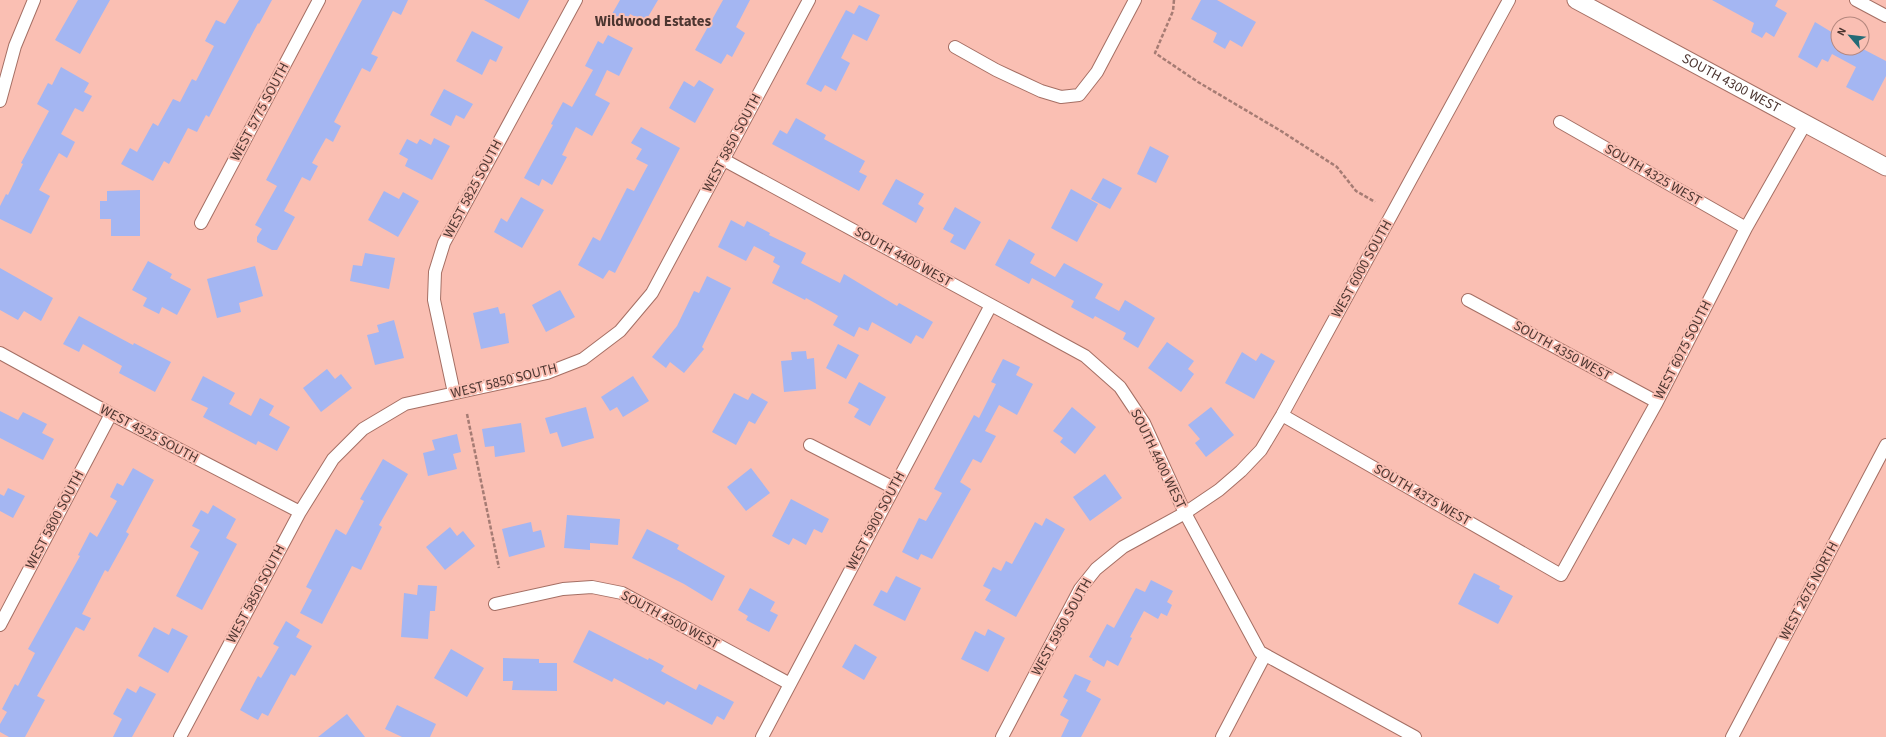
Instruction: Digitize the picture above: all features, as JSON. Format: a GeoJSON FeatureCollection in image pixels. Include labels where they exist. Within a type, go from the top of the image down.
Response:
{"type":"FeatureCollection","features":[{"type":"Feature","properties":{"kind":"main road","name":"SOUTH 4300 WEST"},"geometry":{"type":"LineString","coordinates":[[1576,0],[1886,167]]}},
{"type":"Feature","properties":{"kind":"street"},"geometry":{"type":"LineString","coordinates":[[0,101],[15,46],[34,0]]}},
{"type":"Feature","properties":{"kind":"street","name":"WEST 5775 SOUTH"},"geometry":{"type":"LineString","coordinates":[[201,223],[319,0]]}},
{"type":"Feature","properties":{"kind":"street","name":"WEST 5825 SOUTH"},"geometry":{"type":"LineString","coordinates":[[454,393],[434,300],[435,272],[444,243],[576,0]]}},
{"type":"Feature","properties":{"kind":"street","name":"WEST 5850 SOUTH"},"geometry":{"type":"LineString","coordinates":[[180,737],[300,512],[334,459],[363,430],[405,404],[555,370],[584,359],[620,331],[652,293],[809,0]]}},
{"type":"Feature","properties":{"kind":"street"},"geometry":{"type":"LineString","coordinates":[[955,47],[996,70],[1041,91],[1061,97],[1079,94],[1097,72],[1135,0]]}},
{"type":"Feature","properties":{"kind":"street","name":"WEST 6000 SOUTH"},"geometry":{"type":"LineString","coordinates":[[1185,513],[1219,490],[1241,472],[1261,450],[1282,415],[1509,0]]}},
{"type":"Feature","properties":{"kind":"street"},"geometry":{"type":"LineString","coordinates":[[1856,0],[1877,5],[1886,16]]}},
{"type":"Feature","properties":{"kind":"street","name":"SOUTH 4325 WEST"},"geometry":{"type":"LineString","coordinates":[[1560,122],[1746,228]]}},
{"type":"Feature","properties":{"kind":"street","name":"WEST 6075 SOUTH"},"geometry":{"type":"LineString","coordinates":[[1561,574],[1657,402],[1746,228],[1805,124]]}},
{"type":"Feature","properties":{"kind":"street","name":"SOUTH 4400 WEST"},"geometry":{"type":"LineString","coordinates":[[724,160],[1085,356],[1120,387],[1144,423],[1185,513],[1260,652],[1415,737]]}},
{"type":"Feature","properties":{"kind":"street","name":"SOUTH 4350 WEST"},"geometry":{"type":"LineString","coordinates":[[1468,300],[1657,402]]}},
{"type":"Feature","properties":{"kind":"street","name":"WEST 5900 SOUTH"},"geometry":{"type":"LineString","coordinates":[[762,737],[991,305]]}},
{"type":"Feature","properties":{"kind":"street","name":"WEST 4525 SOUTH"},"geometry":{"type":"LineString","coordinates":[[0,354],[111,414],[300,512]]}},
{"type":"Feature","properties":{"kind":"street","name":"WEST 5800 SOUTH"},"geometry":{"type":"LineString","coordinates":[[0,625],[111,414]]}},
{"type":"Feature","properties":{"kind":"street","name":"SOUTH 4375 WEST"},"geometry":{"type":"LineString","coordinates":[[1282,415],[1561,574]]}},
{"type":"Feature","properties":{"kind":"street"},"geometry":{"type":"LineString","coordinates":[[810,445],[894,488]]}},
{"type":"Feature","properties":{"kind":"street","name":"WEST 2675 NORTH"},"geometry":{"type":"LineString","coordinates":[[1732,737],[1886,445]]}},
{"type":"Feature","properties":{"kind":"street","name":"WEST 5950 SOUTH"},"geometry":{"type":"LineString","coordinates":[[1002,737],[1080,589],[1096,569],[1123,547],[1185,513]]}},
{"type":"Feature","properties":{"kind":"street","name":"SOUTH 4500 WEST"},"geometry":{"type":"LineString","coordinates":[[495,604],[563,589],[592,587],[622,593],[790,684]]}},
{"type":"Feature","properties":{"kind":"street"},"geometry":{"type":"LineString","coordinates":[[1222,737],[1265,655]]}},
{"type":"Feature","properties":{"kind":"path"},"geometry":{"type":"LineString","coordinates":[[1174,0],[1173,11],[1155,53],[1198,82],[1281,131],[1337,167],[1356,191],[1375,202]]}},
{"type":"Feature","properties":{"kind":"path"},"geometry":{"type":"LineString","coordinates":[[466,414],[500,568]]}},
{"type":"Feature","properties":{"kind":"building"},"geometry":{"type":"Polygon","coordinates":[[[78,0],[110,0],[80,54],[55,40],[78,0]]]}},
{"type":"Feature","properties":{"kind":"building"},"geometry":{"type":"Polygon","coordinates":[[[239,0],[272,0],[259,24],[258,23],[209,117],[206,115],[197,132],[188,128],[169,164],[164,161],[153,181],[121,164],[130,148],[137,152],[153,123],[158,126],[173,99],[180,102],[192,79],[196,81],[214,46],[205,41],[216,20],[225,24],[239,0]]]}},
{"type":"Feature","properties":{"kind":"building"},"geometry":{"type":"Polygon","coordinates":[[[362,0],[408,0],[401,15],[393,11],[371,54],[378,57],[370,72],[362,68],[334,122],[341,126],[333,142],[326,138],[312,163],[318,166],[310,181],[302,177],[284,211],[295,217],[277,250],[272,250],[257,242],[257,237],[262,229],[255,225],[277,186],[266,180],[362,0]]]}},
{"type":"Feature","properties":{"kind":"building"},"geometry":{"type":"Polygon","coordinates":[[[484,0],[529,0],[519,19],[484,0]]]}},
{"type":"Feature","properties":{"kind":"building"},"geometry":{"type":"Polygon","coordinates":[[[620,0],[658,0],[645,22],[630,14],[626,22],[612,14],[620,0]]]}},
{"type":"Feature","properties":{"kind":"building"},"geometry":{"type":"Polygon","coordinates":[[[723,0],[750,0],[736,27],[745,33],[732,57],[727,54],[721,64],[695,50],[723,0]]]}},
{"type":"Feature","properties":{"kind":"building"},"geometry":{"type":"Polygon","coordinates":[[[1201,0],[1217,0],[1256,22],[1242,47],[1230,40],[1225,49],[1213,42],[1217,33],[1191,19],[1201,0]]]}},
{"type":"Feature","properties":{"kind":"building"},"geometry":{"type":"Polygon","coordinates":[[[1712,0],[1778,0],[1775,6],[1787,13],[1774,37],[1766,32],[1762,38],[1751,32],[1754,23],[1712,0]]]}},
{"type":"Feature","properties":{"kind":"building"},"geometry":{"type":"Polygon","coordinates":[[[859,5],[880,15],[867,41],[853,34],[841,58],[850,63],[836,91],[825,85],[821,92],[806,84],[846,10],[854,14],[859,5]]]}},
{"type":"Feature","properties":{"kind":"building"},"geometry":{"type":"Polygon","coordinates":[[[1815,22],[1830,31],[1831,56],[1828,62],[1822,59],[1817,68],[1798,57],[1815,22]]]}},
{"type":"Feature","properties":{"kind":"building"},"geometry":{"type":"Polygon","coordinates":[[[472,31],[503,47],[496,62],[490,59],[482,75],[456,61],[472,31]]]}},
{"type":"Feature","properties":{"kind":"building"},"geometry":{"type":"Polygon","coordinates":[[[608,35],[633,48],[619,76],[607,70],[595,95],[610,103],[592,136],[576,127],[562,155],[567,157],[552,185],[542,179],[539,186],[524,178],[553,125],[551,124],[563,102],[572,107],[593,70],[585,66],[598,41],[603,44],[608,35]]]}},
{"type":"Feature","properties":{"kind":"building"},"geometry":{"type":"Polygon","coordinates":[[[1870,53],[1886,61],[1886,76],[1873,101],[1846,87],[1856,67],[1836,56],[1870,56],[1870,53]]]}},
{"type":"Feature","properties":{"kind":"building"},"geometry":{"type":"Polygon","coordinates":[[[61,67],[89,83],[84,92],[92,96],[83,112],[75,108],[61,134],[75,142],[67,158],[59,153],[39,190],[50,196],[31,234],[0,219],[0,206],[6,194],[8,195],[23,164],[21,163],[49,111],[37,104],[48,83],[52,85],[61,67]]]}},
{"type":"Feature","properties":{"kind":"building"},"geometry":{"type":"Polygon","coordinates":[[[699,80],[714,89],[695,123],[669,108],[684,81],[694,87],[699,80]]]}},
{"type":"Feature","properties":{"kind":"building"},"geometry":{"type":"Polygon","coordinates":[[[444,89],[473,104],[464,119],[456,115],[451,126],[430,115],[444,89]]]}},
{"type":"Feature","properties":{"kind":"building"},"geometry":{"type":"Polygon","coordinates":[[[796,118],[826,135],[824,139],[865,161],[859,172],[867,176],[859,191],[772,144],[780,130],[787,134],[796,118]]]}},
{"type":"Feature","properties":{"kind":"building"},"geometry":{"type":"Polygon","coordinates":[[[641,127],[680,148],[615,273],[609,270],[603,279],[578,265],[593,237],[600,241],[627,188],[634,191],[648,165],[636,159],[642,149],[631,143],[641,127]]]}},
{"type":"Feature","properties":{"kind":"building"},"geometry":{"type":"Polygon","coordinates":[[[434,138],[450,146],[432,180],[405,166],[408,159],[399,154],[407,139],[417,144],[420,139],[431,145],[434,138]]]}},
{"type":"Feature","properties":{"kind":"building"},"geometry":{"type":"Polygon","coordinates":[[[1150,146],[1169,156],[1156,183],[1137,174],[1150,146]]]}},
{"type":"Feature","properties":{"kind":"building"},"geometry":{"type":"Polygon","coordinates":[[[1103,178],[1122,188],[1110,209],[1091,199],[1103,178]]]}},
{"type":"Feature","properties":{"kind":"building"},"geometry":{"type":"Polygon","coordinates":[[[896,179],[924,194],[918,204],[924,208],[916,223],[882,204],[896,179]]]}},
{"type":"Feature","properties":{"kind":"building"},"geometry":{"type":"Polygon","coordinates":[[[1071,189],[1098,204],[1077,242],[1051,228],[1071,189]]]}},
{"type":"Feature","properties":{"kind":"building"},"geometry":{"type":"Polygon","coordinates":[[[140,190],[140,236],[111,236],[111,219],[100,219],[100,201],[107,201],[107,191],[140,190]]]}},
{"type":"Feature","properties":{"kind":"building"},"geometry":{"type":"Polygon","coordinates":[[[384,191],[399,199],[403,192],[419,201],[398,237],[368,220],[384,191]]]}},
{"type":"Feature","properties":{"kind":"building"},"geometry":{"type":"Polygon","coordinates":[[[521,197],[544,210],[522,248],[494,232],[501,218],[507,222],[521,197]]]}},
{"type":"Feature","properties":{"kind":"building"},"geometry":{"type":"Polygon","coordinates":[[[955,207],[981,222],[965,250],[950,242],[954,235],[943,229],[955,207]]]}},
{"type":"Feature","properties":{"kind":"building"},"geometry":{"type":"Polygon","coordinates":[[[731,220],[744,227],[747,221],[770,233],[769,235],[806,253],[801,263],[840,283],[844,274],[897,306],[899,303],[933,322],[923,339],[916,335],[911,344],[872,322],[868,331],[859,327],[854,337],[833,325],[838,316],[806,298],[805,300],[772,283],[780,266],[773,262],[775,257],[754,246],[746,261],[718,247],[731,220]]]}},
{"type":"Feature","properties":{"kind":"building"},"geometry":{"type":"Polygon","coordinates":[[[1009,239],[1035,254],[1030,263],[1055,277],[1064,263],[1103,284],[1095,298],[1119,311],[1125,300],[1155,318],[1138,348],[1123,339],[1126,333],[1095,316],[1093,319],[1071,307],[1074,301],[1032,278],[1029,284],[995,265],[1009,239]]]}},
{"type":"Feature","properties":{"kind":"building"},"geometry":{"type":"Polygon","coordinates":[[[365,253],[395,258],[389,289],[350,281],[353,265],[362,266],[365,253]]]}},
{"type":"Feature","properties":{"kind":"building"},"geometry":{"type":"Polygon","coordinates":[[[148,261],[172,274],[170,278],[191,289],[177,315],[162,307],[159,314],[143,306],[147,298],[132,290],[148,261]]]}},
{"type":"Feature","properties":{"kind":"building"},"geometry":{"type":"Polygon","coordinates":[[[255,266],[263,296],[239,303],[241,312],[217,318],[207,279],[255,266]]]}},
{"type":"Feature","properties":{"kind":"building"},"geometry":{"type":"Polygon","coordinates":[[[0,268],[53,298],[41,321],[24,311],[18,320],[0,310],[0,268]]]}},
{"type":"Feature","properties":{"kind":"building"},"geometry":{"type":"Polygon","coordinates":[[[707,276],[731,288],[702,347],[704,349],[684,373],[670,362],[666,368],[652,357],[677,326],[694,291],[699,293],[707,276]]]}},
{"type":"Feature","properties":{"kind":"building"},"geometry":{"type":"Polygon","coordinates":[[[560,290],[575,317],[546,332],[532,305],[560,290]]]}},
{"type":"Feature","properties":{"kind":"building"},"geometry":{"type":"Polygon","coordinates":[[[498,307],[500,314],[505,313],[509,343],[481,349],[473,313],[498,307]]]}},
{"type":"Feature","properties":{"kind":"building"},"geometry":{"type":"Polygon","coordinates":[[[79,316],[133,345],[134,343],[171,362],[155,392],[119,373],[122,366],[83,344],[79,352],[63,344],[79,316]]]}},
{"type":"Feature","properties":{"kind":"building"},"geometry":{"type":"Polygon","coordinates":[[[394,320],[404,358],[375,365],[367,335],[379,332],[377,325],[394,320]]]}},
{"type":"Feature","properties":{"kind":"building"},"geometry":{"type":"Polygon","coordinates":[[[1167,342],[1194,361],[1188,369],[1194,374],[1181,392],[1148,368],[1167,342]]]}},
{"type":"Feature","properties":{"kind":"building"},"geometry":{"type":"Polygon","coordinates":[[[838,344],[859,355],[846,379],[826,368],[838,344]]]}},
{"type":"Feature","properties":{"kind":"building"},"geometry":{"type":"Polygon","coordinates":[[[806,351],[807,359],[814,358],[816,389],[784,392],[781,361],[792,360],[791,352],[806,351]]]}},
{"type":"Feature","properties":{"kind":"building"},"geometry":{"type":"Polygon","coordinates":[[[1242,352],[1256,361],[1261,353],[1275,361],[1254,399],[1225,383],[1242,352]]]}},
{"type":"Feature","properties":{"kind":"building"},"geometry":{"type":"Polygon","coordinates":[[[1003,359],[1020,367],[1016,375],[1033,384],[1017,415],[999,405],[985,431],[996,436],[981,463],[973,459],[960,482],[971,489],[932,559],[921,554],[918,560],[902,552],[919,518],[926,521],[942,493],[934,489],[974,415],[979,418],[996,384],[991,382],[1003,359]]]}},
{"type":"Feature","properties":{"kind":"building"},"geometry":{"type":"Polygon","coordinates":[[[327,369],[335,379],[341,374],[352,388],[321,412],[303,388],[327,369]]]}},
{"type":"Feature","properties":{"kind":"building"},"geometry":{"type":"Polygon","coordinates":[[[203,376],[235,393],[229,404],[251,416],[260,398],[274,406],[269,415],[290,427],[277,451],[258,441],[256,445],[203,417],[208,408],[191,400],[203,376]]]}},
{"type":"Feature","properties":{"kind":"building"},"geometry":{"type":"Polygon","coordinates":[[[633,376],[649,401],[623,417],[617,407],[610,411],[601,397],[633,376]]]}},
{"type":"Feature","properties":{"kind":"building"},"geometry":{"type":"Polygon","coordinates":[[[859,382],[886,397],[870,426],[854,417],[859,409],[848,403],[859,382]]]}},
{"type":"Feature","properties":{"kind":"building"},"geometry":{"type":"Polygon","coordinates":[[[734,393],[748,400],[752,393],[768,402],[755,424],[749,421],[736,445],[712,432],[734,393]]]}},
{"type":"Feature","properties":{"kind":"building"},"geometry":{"type":"Polygon","coordinates":[[[586,407],[594,438],[562,447],[557,432],[550,434],[545,418],[586,407]]]}},
{"type":"Feature","properties":{"kind":"building"},"geometry":{"type":"Polygon","coordinates":[[[1072,407],[1096,427],[1075,454],[1060,442],[1063,438],[1053,431],[1072,407]]]}},
{"type":"Feature","properties":{"kind":"building"},"geometry":{"type":"Polygon","coordinates":[[[1211,407],[1234,435],[1206,457],[1195,443],[1200,439],[1188,425],[1211,407]]]}},
{"type":"Feature","properties":{"kind":"building"},"geometry":{"type":"Polygon","coordinates":[[[0,411],[18,420],[23,412],[47,424],[42,433],[54,439],[43,460],[0,438],[0,411]]]}},
{"type":"Feature","properties":{"kind":"building"},"geometry":{"type":"Polygon","coordinates":[[[521,423],[525,452],[495,457],[494,446],[485,447],[482,429],[521,423]]]}},
{"type":"Feature","properties":{"kind":"building"},"geometry":{"type":"Polygon","coordinates":[[[457,434],[461,452],[453,454],[457,469],[428,476],[423,453],[435,450],[432,440],[457,434]]]}},
{"type":"Feature","properties":{"kind":"building"},"geometry":{"type":"Polygon","coordinates":[[[383,459],[408,474],[379,525],[382,527],[361,570],[352,566],[322,624],[300,613],[312,590],[306,587],[336,529],[346,535],[364,501],[360,499],[383,459]]]}},
{"type":"Feature","properties":{"kind":"building"},"geometry":{"type":"Polygon","coordinates":[[[133,468],[154,480],[126,532],[129,534],[108,572],[105,570],[82,614],[91,618],[84,631],[76,627],[37,696],[45,700],[25,737],[9,737],[0,732],[0,724],[7,712],[2,709],[15,684],[18,686],[35,653],[28,649],[80,556],[78,555],[90,532],[97,537],[117,501],[110,497],[117,483],[123,486],[133,468]]]}},
{"type":"Feature","properties":{"kind":"building"},"geometry":{"type":"Polygon","coordinates":[[[751,468],[770,493],[746,511],[727,487],[751,468]]]}},
{"type":"Feature","properties":{"kind":"building"},"geometry":{"type":"Polygon","coordinates":[[[1105,474],[1122,498],[1090,521],[1073,497],[1105,474]]]}},
{"type":"Feature","properties":{"kind":"building"},"geometry":{"type":"Polygon","coordinates":[[[8,488],[25,496],[13,518],[0,511],[0,494],[4,496],[8,488]]]}},
{"type":"Feature","properties":{"kind":"building"},"geometry":{"type":"Polygon","coordinates":[[[791,499],[829,519],[822,533],[814,529],[806,545],[793,538],[789,545],[772,536],[791,499]]]}},
{"type":"Feature","properties":{"kind":"building"},"geometry":{"type":"Polygon","coordinates":[[[213,505],[236,519],[226,538],[237,544],[202,610],[176,596],[199,552],[190,547],[200,530],[192,526],[201,510],[208,514],[213,505]]]}},
{"type":"Feature","properties":{"kind":"building"},"geometry":{"type":"Polygon","coordinates":[[[567,515],[620,519],[618,545],[590,543],[590,550],[564,548],[567,515]]]}},
{"type":"Feature","properties":{"kind":"building"},"geometry":{"type":"Polygon","coordinates":[[[1046,518],[1065,529],[1016,617],[985,600],[991,590],[983,586],[993,567],[1001,571],[1006,561],[1012,564],[1035,522],[1042,526],[1046,518]]]}},
{"type":"Feature","properties":{"kind":"building"},"geometry":{"type":"Polygon","coordinates":[[[531,522],[533,532],[541,530],[545,547],[509,557],[502,529],[531,522]]]}},
{"type":"Feature","properties":{"kind":"building"},"geometry":{"type":"Polygon","coordinates":[[[450,527],[457,536],[463,531],[475,546],[445,570],[426,547],[450,527]]]}},
{"type":"Feature","properties":{"kind":"building"},"geometry":{"type":"Polygon","coordinates":[[[647,529],[679,545],[677,549],[725,576],[712,601],[684,584],[632,558],[647,529]]]}},
{"type":"Feature","properties":{"kind":"building"},"geometry":{"type":"Polygon","coordinates":[[[1474,573],[1500,586],[1499,589],[1513,596],[1498,624],[1458,604],[1474,573]]]}},
{"type":"Feature","properties":{"kind":"building"},"geometry":{"type":"Polygon","coordinates":[[[896,576],[921,588],[905,621],[873,605],[881,590],[887,593],[896,576]]]}},
{"type":"Feature","properties":{"kind":"building"},"geometry":{"type":"Polygon","coordinates":[[[1151,580],[1173,591],[1167,602],[1172,605],[1167,616],[1161,613],[1158,619],[1144,611],[1130,637],[1132,638],[1118,666],[1107,660],[1104,667],[1092,660],[1093,659],[1089,657],[1107,624],[1114,628],[1136,588],[1145,592],[1151,580]]]}},
{"type":"Feature","properties":{"kind":"building"},"geometry":{"type":"Polygon","coordinates":[[[418,585],[437,586],[435,611],[430,611],[428,639],[401,637],[404,593],[417,595],[418,585]]]}},
{"type":"Feature","properties":{"kind":"building"},"geometry":{"type":"Polygon","coordinates":[[[750,588],[775,602],[770,611],[778,615],[769,632],[746,620],[748,616],[738,610],[750,588]]]}},
{"type":"Feature","properties":{"kind":"building"},"geometry":{"type":"Polygon","coordinates":[[[286,621],[300,630],[296,637],[312,646],[295,676],[291,674],[268,716],[262,713],[258,720],[240,710],[258,676],[261,678],[279,647],[273,644],[286,621]]]}},
{"type":"Feature","properties":{"kind":"building"},"geometry":{"type":"Polygon","coordinates":[[[154,627],[169,635],[172,628],[188,636],[168,673],[138,656],[154,627]]]}},
{"type":"Feature","properties":{"kind":"building"},"geometry":{"type":"Polygon","coordinates":[[[988,629],[1005,638],[988,672],[961,659],[975,631],[985,636],[988,629]]]}},
{"type":"Feature","properties":{"kind":"building"},"geometry":{"type":"Polygon","coordinates":[[[589,630],[648,660],[649,658],[664,666],[661,671],[696,690],[699,684],[734,702],[724,720],[717,716],[712,725],[667,701],[664,705],[614,678],[612,682],[573,662],[589,630]]]}},
{"type":"Feature","properties":{"kind":"building"},"geometry":{"type":"Polygon","coordinates":[[[855,644],[877,657],[864,680],[842,667],[855,644]]]}},
{"type":"Feature","properties":{"kind":"building"},"geometry":{"type":"Polygon","coordinates":[[[451,649],[484,668],[467,697],[434,678],[451,649]]]}},
{"type":"Feature","properties":{"kind":"building"},"geometry":{"type":"Polygon","coordinates":[[[503,658],[539,659],[539,663],[557,663],[557,691],[512,690],[513,681],[503,681],[503,658]]]}},
{"type":"Feature","properties":{"kind":"building"},"geometry":{"type":"Polygon","coordinates":[[[1075,674],[1091,681],[1086,691],[1101,699],[1081,737],[1061,737],[1069,720],[1060,715],[1068,700],[1063,697],[1075,674]]]}},
{"type":"Feature","properties":{"kind":"building"},"geometry":{"type":"Polygon","coordinates":[[[140,686],[156,694],[132,737],[113,737],[122,719],[113,714],[127,688],[136,693],[140,686]]]}},
{"type":"Feature","properties":{"kind":"building"},"geometry":{"type":"Polygon","coordinates":[[[397,705],[436,724],[430,737],[402,737],[385,729],[397,705]]]}},
{"type":"Feature","properties":{"kind":"building"},"geometry":{"type":"Polygon","coordinates":[[[347,714],[365,737],[318,737],[347,714]]]}},
{"type":"Feature","properties":{"kind":"district","name":"Wildwood Estates"},"geometry":{"type":"Point","coordinates":[653,21]}}]}
